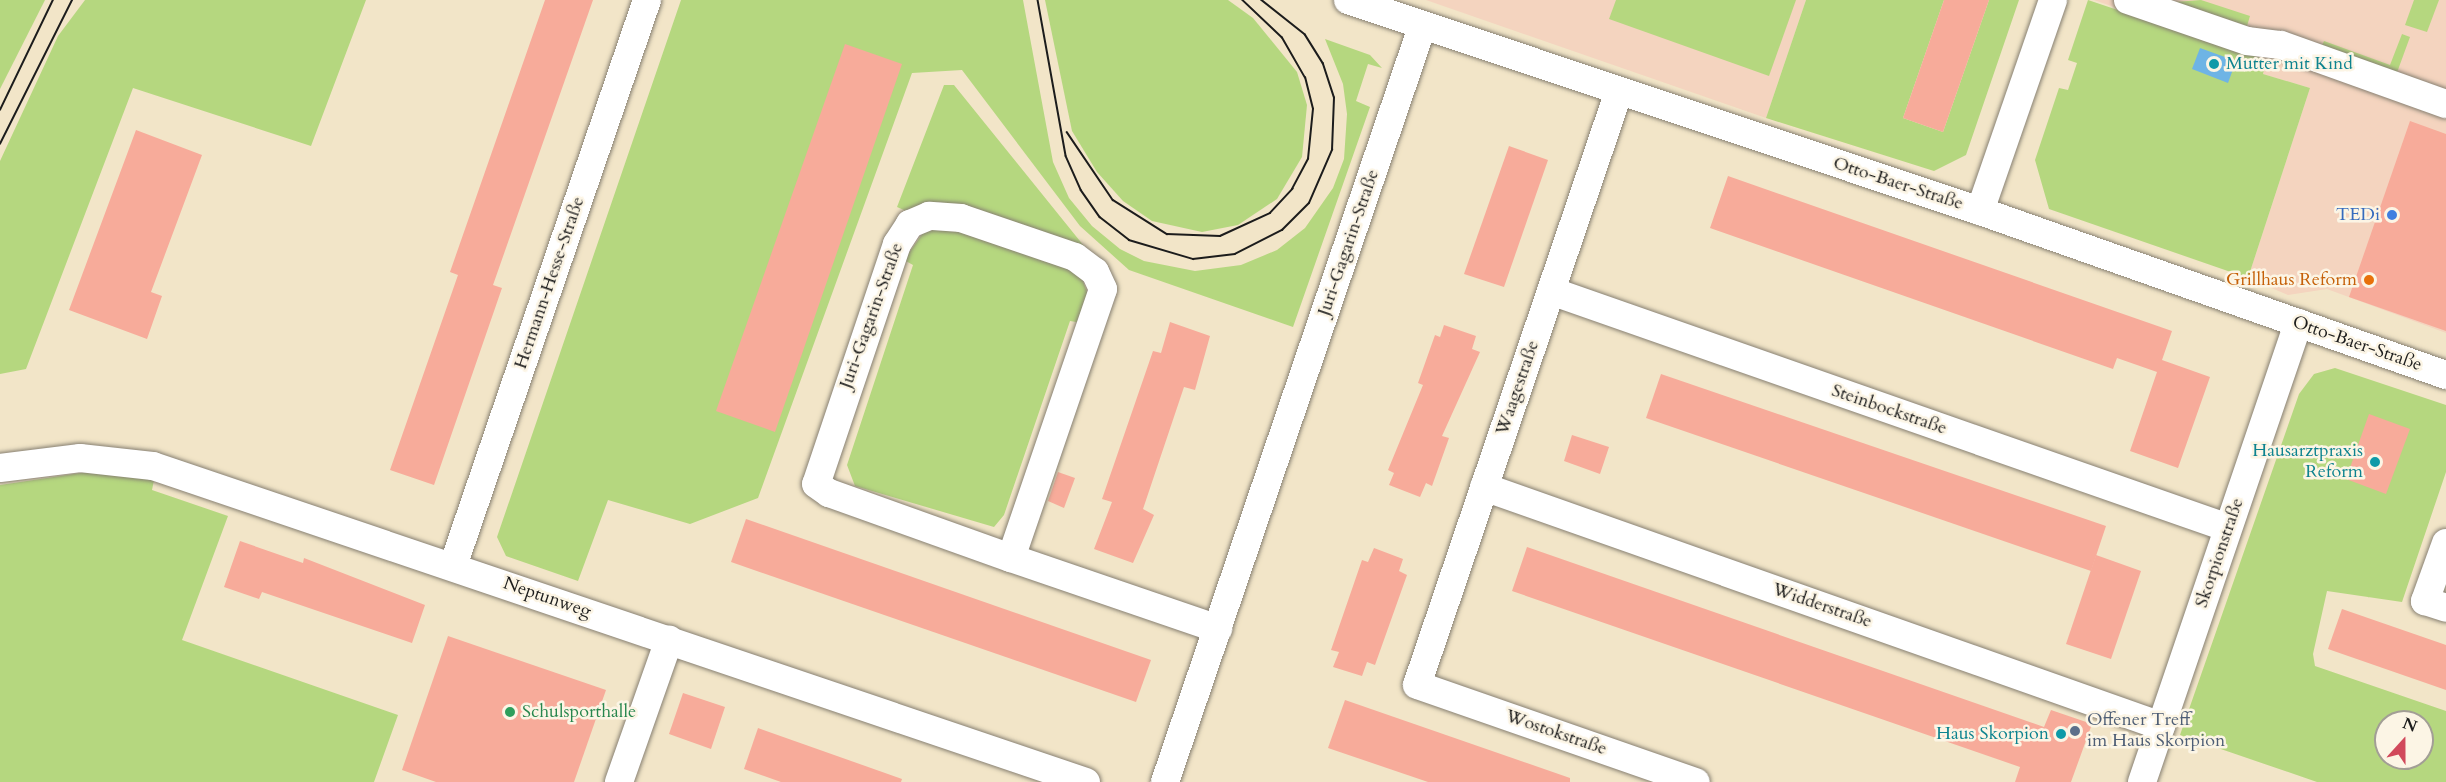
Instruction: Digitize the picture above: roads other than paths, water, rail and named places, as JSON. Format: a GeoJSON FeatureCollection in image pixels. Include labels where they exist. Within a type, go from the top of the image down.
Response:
{"type":"FeatureCollection","features":[{"type":"Feature","properties":{"kind":"street","name":"Hermann-Hesse-Straße"},"geometry":{"type":"LineString","coordinates":[[453,566],[647,0]]}},
{"type":"Feature","properties":{"kind":"street","name":"Otto-Baer-Straße"},"geometry":{"type":"LineString","coordinates":[[1348,0],[1422,27],[1980,211],[2446,375]]}},
{"type":"Feature","properties":{"kind":"street"},"geometry":{"type":"LineString","coordinates":[[1980,211],[2053,0]]}},
{"type":"Feature","properties":{"kind":"street"},"geometry":{"type":"LineString","coordinates":[[2128,0],[2247,41],[2281,45],[2446,104]]}},
{"type":"Feature","properties":{"kind":"street","name":"Juri-Gagarin-Straße"},"geometry":{"type":"LineString","coordinates":[[1165,782],[1422,27]]}},
{"type":"Feature","properties":{"kind":"street","name":"Waagestraße"},"geometry":{"type":"LineString","coordinates":[[1417,685],[1619,92]]}},
{"type":"Feature","properties":{"kind":"street","name":"Juri-Gagarin-Straße"},"geometry":{"type":"LineString","coordinates":[[1011,558],[1101,309],[1102,285],[1088,265],[1065,253],[961,218],[921,218],[907,228],[893,252],[816,484],[829,493],[1011,558],[1218,629]]}},
{"type":"Feature","properties":{"kind":"street","name":"Steinbockstraße"},"geometry":{"type":"LineString","coordinates":[[1551,291],[2228,528]]}},
{"type":"Feature","properties":{"kind":"street","name":"Skorpionstraße"},"geometry":{"type":"LineString","coordinates":[[2142,782],[2298,323]]}},
{"type":"Feature","properties":{"kind":"street","name":"Neptunweg"},"geometry":{"type":"LineString","coordinates":[[0,468],[55,459],[130,460],[453,566],[1086,782]]}},
{"type":"Feature","properties":{"kind":"street","name":"Widderstraße"},"geometry":{"type":"LineString","coordinates":[[1484,487],[2161,726]]}},
{"type":"Feature","properties":{"kind":"street"},"geometry":{"type":"LineString","coordinates":[[2446,543],[2425,601],[2446,608]]}},
{"type":"Feature","properties":{"kind":"street"},"geometry":{"type":"LineString","coordinates":[[620,782],[669,640]]}},
{"type":"Feature","properties":{"kind":"street","name":"Wostokstraße"},"geometry":{"type":"LineString","coordinates":[[1417,685],[1696,782]]}},
{"type":"Feature","properties":{"kind":"water"},"geometry":{"type":"Polygon","coordinates":[[[2200,48],[2236,61],[2228,83],[2192,69],[2200,48]]]}},
{"type":"Feature","properties":{"kind":"tram line"},"geometry":{"type":"LineString","coordinates":[[0,110],[53,0]]}},
{"type":"Feature","properties":{"kind":"tram line"},"geometry":{"type":"LineString","coordinates":[[0,144],[72,0]]}},
{"type":"Feature","properties":{"kind":"tram line"},"geometry":{"type":"LineString","coordinates":[[1038,0],[1066,156],[1081,190],[1100,217],[1129,240],[1193,259],[1235,254],[1282,230],[1309,203],[1332,150],[1334,98],[1323,64],[1305,35],[1261,0]]}},
{"type":"Feature","properties":{"kind":"tram line"},"geometry":{"type":"LineString","coordinates":[[1067,132],[1113,200],[1167,234],[1220,236],[1270,213],[1292,189],[1308,159],[1313,109],[1305,78],[1282,38],[1242,0]]}},
{"type":"Feature","properties":{"kind":"place","name":"Mutter mit Kind"},"geometry":{"type":"Point","coordinates":[2214,64]}},
{"type":"Feature","properties":{"kind":"place","name":"TEDi"},"geometry":{"type":"Point","coordinates":[2392,215]}},
{"type":"Feature","properties":{"kind":"place","name":"Grillhaus Reform"},"geometry":{"type":"Point","coordinates":[2369,280]}},
{"type":"Feature","properties":{"kind":"place","name":"Hausarztpraxis Reform"},"geometry":{"type":"Point","coordinates":[2375,462]}},
{"type":"Feature","properties":{"kind":"place","name":"Schulsporthalle"},"geometry":{"type":"Point","coordinates":[510,712]}},
{"type":"Feature","properties":{"kind":"place","name":"Offener Treff im Haus Skorpion"},"geometry":{"type":"Point","coordinates":[2075,731]}},
{"type":"Feature","properties":{"kind":"place","name":"Haus Skorpion"},"geometry":{"type":"Point","coordinates":[2061,734]}}]}
